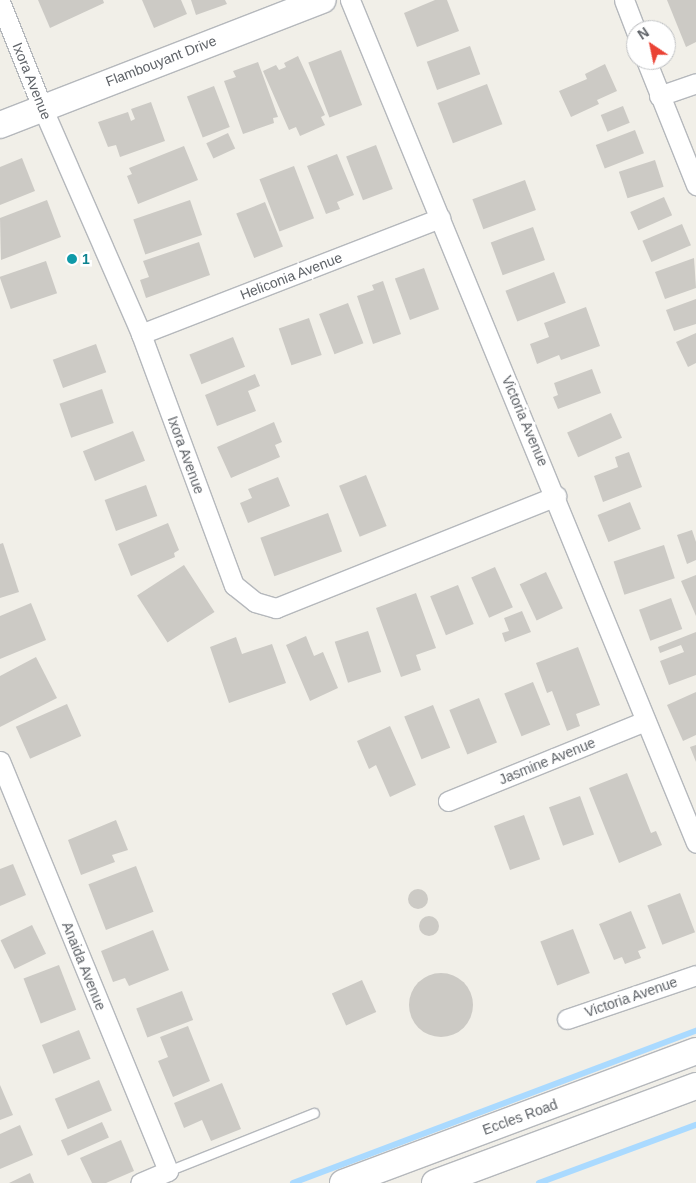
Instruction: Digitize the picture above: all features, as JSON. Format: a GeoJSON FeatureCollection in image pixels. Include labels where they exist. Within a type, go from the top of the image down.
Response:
{"type":"FeatureCollection","features":[{"type":"Feature","properties":{"kind":"street","name":"Flambouyant Drive"},"geometry":{"type":"LineString","coordinates":[[0,125],[42,107],[323,0]]}},
{"type":"Feature","properties":{"kind":"street","name":"Victoria Avenue"},"geometry":{"type":"LineString","coordinates":[[350,0],[556,496],[645,721],[696,843]]}},
{"type":"Feature","properties":{"kind":"street"},"geometry":{"type":"LineString","coordinates":[[624,0],[632,20]]}},
{"type":"Feature","properties":{"kind":"street","name":"Ixora Avenue"},"geometry":{"type":"LineString","coordinates":[[0,2],[42,107],[141,334],[234,585],[255,602],[276,608],[556,496]]}},
{"type":"Feature","properties":{"kind":"street"},"geometry":{"type":"LineString","coordinates":[[650,70],[696,185]]}},
{"type":"Feature","properties":{"kind":"street"},"geometry":{"type":"LineString","coordinates":[[659,96],[696,82]]}},
{"type":"Feature","properties":{"kind":"street","name":"Heliconia Avenue"},"geometry":{"type":"LineString","coordinates":[[141,334],[440,218]]}},
{"type":"Feature","properties":{"kind":"street","name":"Jasmine Avenue"},"geometry":{"type":"LineString","coordinates":[[448,801],[645,721]]}},
{"type":"Feature","properties":{"kind":"street","name":"Anaida Avenue"},"geometry":{"type":"LineString","coordinates":[[0,761],[168,1171]]}},
{"type":"Feature","properties":{"kind":"street","name":"Victoria Avenue"},"geometry":{"type":"LineString","coordinates":[[567,1019],[696,975]]}},
{"type":"Feature","properties":{"kind":"street","name":"Eccles Road"},"geometry":{"type":"LineString","coordinates":[[343,1183],[696,1051]]}},
{"type":"Feature","properties":{"kind":"street"},"geometry":{"type":"LineString","coordinates":[[435,1183],[696,1086]]}},
{"type":"Feature","properties":{"kind":"street"},"geometry":{"type":"LineString","coordinates":[[140,1183],[168,1171]]}},
{"type":"Feature","properties":{"kind":"lane"},"geometry":{"type":"LineString","coordinates":[[168,1171],[314,1113]]}},
{"type":"Feature","properties":{"kind":"building"},"geometry":{"type":"Polygon","coordinates":[[[38,0],[103,0],[104,3],[50,28],[38,0]]]}},
{"type":"Feature","properties":{"kind":"building"},"geometry":{"type":"Polygon","coordinates":[[[142,0],[181,0],[187,14],[154,28],[142,0]]]}},
{"type":"Feature","properties":{"kind":"building"},"geometry":{"type":"Polygon","coordinates":[[[191,0],[225,0],[227,4],[196,15],[191,0]]]}},
{"type":"Feature","properties":{"kind":"building"},"geometry":{"type":"Polygon","coordinates":[[[435,0],[447,0],[459,31],[417,47],[404,13],[435,0]]]}},
{"type":"Feature","properties":{"kind":"building"},"geometry":{"type":"Polygon","coordinates":[[[667,0],[696,0],[696,42],[686,47],[667,0]]]}},
{"type":"Feature","properties":{"kind":"building"},"geometry":{"type":"Polygon","coordinates":[[[470,46],[480,74],[437,90],[427,62],[470,46]]]}},
{"type":"Feature","properties":{"kind":"building"},"geometry":{"type":"Polygon","coordinates":[[[341,50],[362,105],[329,118],[308,63],[341,50]]]}},
{"type":"Feature","properties":{"kind":"building"},"geometry":{"type":"Polygon","coordinates":[[[298,56],[325,115],[321,117],[325,125],[300,136],[296,127],[289,130],[263,71],[276,65],[279,70],[286,67],[284,63],[298,56]]]}},
{"type":"Feature","properties":{"kind":"building"},"geometry":{"type":"Polygon","coordinates":[[[258,62],[278,117],[273,118],[274,123],[243,134],[224,81],[236,77],[233,71],[258,62]]]}},
{"type":"Feature","properties":{"kind":"building"},"geometry":{"type":"Polygon","coordinates":[[[605,64],[617,91],[597,100],[599,104],[571,117],[559,91],[587,79],[585,74],[605,64]]]}},
{"type":"Feature","properties":{"kind":"building"},"geometry":{"type":"Polygon","coordinates":[[[487,84],[502,124],[453,143],[438,103],[487,84]]]}},
{"type":"Feature","properties":{"kind":"building"},"geometry":{"type":"Polygon","coordinates":[[[214,86],[230,127],[203,137],[187,96],[214,86]]]}},
{"type":"Feature","properties":{"kind":"building"},"geometry":{"type":"Polygon","coordinates":[[[151,102],[165,141],[120,157],[116,145],[108,147],[98,122],[128,112],[131,121],[135,119],[131,109],[151,102]]]}},
{"type":"Feature","properties":{"kind":"building"},"geometry":{"type":"Polygon","coordinates":[[[623,106],[630,123],[607,132],[601,115],[623,106]]]}},
{"type":"Feature","properties":{"kind":"building"},"geometry":{"type":"Polygon","coordinates":[[[635,130],[644,153],[605,168],[596,145],[635,130]]]}},
{"type":"Feature","properties":{"kind":"building"},"geometry":{"type":"Polygon","coordinates":[[[228,133],[235,148],[213,159],[206,143],[228,133]]]}},
{"type":"Feature","properties":{"kind":"building"},"geometry":{"type":"Polygon","coordinates":[[[376,145],[393,189],[363,200],[346,156],[376,145]]]}},
{"type":"Feature","properties":{"kind":"building"},"geometry":{"type":"Polygon","coordinates":[[[184,146],[198,180],[138,204],[127,176],[132,174],[129,168],[184,146]]]}},
{"type":"Feature","properties":{"kind":"building"},"geometry":{"type":"Polygon","coordinates":[[[337,154],[354,195],[337,202],[340,209],[326,214],[307,166],[337,154]]]}},
{"type":"Feature","properties":{"kind":"building"},"geometry":{"type":"Polygon","coordinates":[[[22,158],[35,191],[0,205],[0,167],[22,158]]]}},
{"type":"Feature","properties":{"kind":"building"},"geometry":{"type":"Polygon","coordinates":[[[655,160],[664,187],[628,198],[619,172],[655,160]]]}},
{"type":"Feature","properties":{"kind":"building"},"geometry":{"type":"Polygon","coordinates":[[[294,166],[314,218],[280,232],[259,179],[294,166]]]}},
{"type":"Feature","properties":{"kind":"building"},"geometry":{"type":"Polygon","coordinates":[[[525,180],[536,210],[483,229],[472,199],[525,180]]]}},
{"type":"Feature","properties":{"kind":"building"},"geometry":{"type":"Polygon","coordinates":[[[664,197],[672,215],[638,230],[630,212],[664,197]]]}},
{"type":"Feature","properties":{"kind":"building"},"geometry":{"type":"Polygon","coordinates":[[[47,200],[61,237],[1,260],[0,218],[47,200]]]}},
{"type":"Feature","properties":{"kind":"building"},"geometry":{"type":"Polygon","coordinates":[[[190,200],[202,235],[145,255],[133,220],[190,200]]]}},
{"type":"Feature","properties":{"kind":"building"},"geometry":{"type":"Polygon","coordinates":[[[265,202],[283,247],[254,258],[236,214],[265,202]]]}},
{"type":"Feature","properties":{"kind":"building"},"geometry":{"type":"Polygon","coordinates":[[[682,224],[691,245],[651,262],[642,241],[682,224]]]}},
{"type":"Feature","properties":{"kind":"building"},"geometry":{"type":"Polygon","coordinates":[[[533,227],[545,260],[503,275],[491,242],[533,227]]]}},
{"type":"Feature","properties":{"kind":"building"},"geometry":{"type":"Polygon","coordinates":[[[199,242],[210,275],[146,298],[140,280],[149,277],[143,261],[199,242]]]}},
{"type":"Feature","properties":{"kind":"building"},"geometry":{"type":"Polygon","coordinates":[[[694,258],[696,288],[665,299],[655,272],[694,258]]]}},
{"type":"Feature","properties":{"kind":"building"},"geometry":{"type":"Polygon","coordinates":[[[46,261],[57,293],[11,309],[0,277],[46,261]]]}},
{"type":"Feature","properties":{"kind":"building"},"geometry":{"type":"Polygon","coordinates":[[[424,268],[439,309],[410,320],[395,279],[424,268]]]}},
{"type":"Feature","properties":{"kind":"building"},"geometry":{"type":"Polygon","coordinates":[[[554,272],[566,303],[517,321],[505,291],[554,272]]]}},
{"type":"Feature","properties":{"kind":"building"},"geometry":{"type":"Polygon","coordinates":[[[383,281],[401,334],[373,344],[357,296],[374,290],[372,285],[383,281]]]}},
{"type":"Feature","properties":{"kind":"building"},"geometry":{"type":"Polygon","coordinates":[[[696,299],[696,324],[674,331],[666,310],[696,299]]]}},
{"type":"Feature","properties":{"kind":"building"},"geometry":{"type":"Polygon","coordinates":[[[348,303],[363,343],[334,354],[319,314],[348,303]]]}},
{"type":"Feature","properties":{"kind":"building"},"geometry":{"type":"Polygon","coordinates":[[[586,307],[600,346],[561,360],[559,355],[537,364],[530,344],[549,337],[544,323],[586,307]]]}},
{"type":"Feature","properties":{"kind":"building"},"geometry":{"type":"Polygon","coordinates":[[[309,318],[322,355],[291,365],[279,328],[309,318]]]}},
{"type":"Feature","properties":{"kind":"building"},"geometry":{"type":"Polygon","coordinates":[[[696,333],[696,363],[688,367],[676,342],[696,333]]]}},
{"type":"Feature","properties":{"kind":"building"},"geometry":{"type":"Polygon","coordinates":[[[233,337],[245,367],[201,384],[189,355],[233,337]]]}},
{"type":"Feature","properties":{"kind":"building"},"geometry":{"type":"Polygon","coordinates":[[[96,344],[106,372],[63,388],[53,360],[96,344]]]}},
{"type":"Feature","properties":{"kind":"building"},"geometry":{"type":"Polygon","coordinates":[[[592,369],[601,393],[558,409],[553,397],[558,395],[554,383],[592,369]]]}},
{"type":"Feature","properties":{"kind":"building"},"geometry":{"type":"Polygon","coordinates":[[[255,374],[260,386],[248,391],[256,411],[217,426],[205,395],[255,374]]]}},
{"type":"Feature","properties":{"kind":"building"},"geometry":{"type":"Polygon","coordinates":[[[102,389],[114,423],[71,438],[59,404],[102,389]]]}},
{"type":"Feature","properties":{"kind":"building"},"geometry":{"type":"Polygon","coordinates":[[[611,413],[622,438],[578,457],[567,433],[611,413]]]}},
{"type":"Feature","properties":{"kind":"building"},"geometry":{"type":"Polygon","coordinates":[[[274,422],[282,442],[275,445],[280,457],[231,478],[217,447],[274,422]]]}},
{"type":"Feature","properties":{"kind":"building"},"geometry":{"type":"Polygon","coordinates":[[[133,431],[145,461],[95,481],[83,451],[133,431]]]}},
{"type":"Feature","properties":{"kind":"building"},"geometry":{"type":"Polygon","coordinates":[[[629,452],[642,487],[603,502],[594,476],[618,467],[615,457],[629,452]]]}},
{"type":"Feature","properties":{"kind":"building"},"geometry":{"type":"Polygon","coordinates":[[[366,475],[387,526],[360,537],[339,486],[366,475]]]}},
{"type":"Feature","properties":{"kind":"building"},"geometry":{"type":"Polygon","coordinates":[[[278,477],[290,506],[248,523],[240,503],[252,498],[248,489],[278,477]]]}},
{"type":"Feature","properties":{"kind":"building"},"geometry":{"type":"Polygon","coordinates":[[[146,485],[157,516],[116,531],[105,500],[146,485]]]}},
{"type":"Feature","properties":{"kind":"building"},"geometry":{"type":"Polygon","coordinates":[[[630,502],[641,529],[608,542],[598,515],[630,502]]]}},
{"type":"Feature","properties":{"kind":"building"},"geometry":{"type":"Polygon","coordinates":[[[328,513],[342,552],[274,576],[260,538],[328,513]]]}},
{"type":"Feature","properties":{"kind":"building"},"geometry":{"type":"Polygon","coordinates":[[[168,523],[179,550],[174,553],[175,557],[131,576],[118,544],[168,523]]]}},
{"type":"Feature","properties":{"kind":"building"},"geometry":{"type":"Polygon","coordinates":[[[692,530],[696,542],[696,560],[687,564],[677,535],[692,530]]]}},
{"type":"Feature","properties":{"kind":"building"},"geometry":{"type":"Polygon","coordinates":[[[3,543],[19,592],[0,598],[0,544],[3,543]]]}},
{"type":"Feature","properties":{"kind":"building"},"geometry":{"type":"Polygon","coordinates":[[[664,545],[675,578],[624,595],[614,561],[664,545]]]}},
{"type":"Feature","properties":{"kind":"building"},"geometry":{"type":"Polygon","coordinates":[[[184,565],[214,612],[168,642],[137,595],[184,565]]]}},
{"type":"Feature","properties":{"kind":"building"},"geometry":{"type":"Polygon","coordinates":[[[495,567],[513,607],[489,618],[471,578],[495,567]]]}},
{"type":"Feature","properties":{"kind":"building"},"geometry":{"type":"Polygon","coordinates":[[[546,572],[563,608],[537,621],[520,584],[546,572]]]}},
{"type":"Feature","properties":{"kind":"building"},"geometry":{"type":"Polygon","coordinates":[[[696,575],[696,616],[681,581],[696,575]]]}},
{"type":"Feature","properties":{"kind":"building"},"geometry":{"type":"Polygon","coordinates":[[[458,585],[474,624],[446,635],[430,596],[458,585]]]}},
{"type":"Feature","properties":{"kind":"building"},"geometry":{"type":"Polygon","coordinates":[[[416,593],[436,648],[416,655],[421,670],[401,677],[376,608],[416,593]]]}},
{"type":"Feature","properties":{"kind":"building"},"geometry":{"type":"Polygon","coordinates":[[[671,598],[682,629],[650,641],[639,610],[671,598]]]}},
{"type":"Feature","properties":{"kind":"building"},"geometry":{"type":"Polygon","coordinates":[[[31,603],[46,640],[0,659],[0,616],[31,603]]]}},
{"type":"Feature","properties":{"kind":"building"},"geometry":{"type":"Polygon","coordinates":[[[522,611],[531,632],[505,642],[502,633],[509,631],[504,618],[522,611]]]}},
{"type":"Feature","properties":{"kind":"building"},"geometry":{"type":"Polygon","coordinates":[[[368,631],[381,672],[348,683],[335,642],[368,631]]]}},
{"type":"Feature","properties":{"kind":"building"},"geometry":{"type":"Polygon","coordinates":[[[696,632],[696,675],[669,685],[660,661],[684,652],[681,645],[660,653],[658,647],[696,632]]]}},
{"type":"Feature","properties":{"kind":"building"},"geometry":{"type":"Polygon","coordinates":[[[306,636],[314,656],[323,652],[338,688],[310,701],[286,645],[306,636]]]}},
{"type":"Feature","properties":{"kind":"building"},"geometry":{"type":"Polygon","coordinates":[[[236,637],[242,654],[272,644],[286,683],[229,703],[210,647],[236,637]]]}},
{"type":"Feature","properties":{"kind":"building"},"geometry":{"type":"Polygon","coordinates":[[[578,647],[600,705],[576,714],[580,726],[567,731],[552,691],[547,693],[536,663],[578,647]]]}},
{"type":"Feature","properties":{"kind":"building"},"geometry":{"type":"Polygon","coordinates":[[[36,657],[57,698],[0,727],[0,676],[36,657]]]}},
{"type":"Feature","properties":{"kind":"building"},"geometry":{"type":"Polygon","coordinates":[[[533,682],[550,725],[521,736],[504,694],[533,682]]]}},
{"type":"Feature","properties":{"kind":"building"},"geometry":{"type":"Polygon","coordinates":[[[696,692],[696,735],[683,741],[667,705],[696,692]]]}},
{"type":"Feature","properties":{"kind":"building"},"geometry":{"type":"Polygon","coordinates":[[[479,698],[497,743],[467,754],[449,710],[479,698]]]}},
{"type":"Feature","properties":{"kind":"building"},"geometry":{"type":"Polygon","coordinates":[[[67,704],[81,736],[30,759],[16,727],[67,704]]]}},
{"type":"Feature","properties":{"kind":"building"},"geometry":{"type":"Polygon","coordinates":[[[433,705],[450,748],[421,759],[404,717],[433,705]]]}},
{"type":"Feature","properties":{"kind":"building"},"geometry":{"type":"Polygon","coordinates":[[[390,726],[416,785],[390,797],[376,765],[369,769],[357,741],[390,726]]]}},
{"type":"Feature","properties":{"kind":"building"},"geometry":{"type":"Polygon","coordinates":[[[696,745],[696,762],[690,747],[696,745]]]}},
{"type":"Feature","properties":{"kind":"building"},"geometry":{"type":"Polygon","coordinates":[[[627,773],[651,833],[656,831],[662,845],[619,863],[589,788],[627,773]]]}},
{"type":"Feature","properties":{"kind":"building"},"geometry":{"type":"Polygon","coordinates":[[[580,796],[594,835],[563,846],[549,807],[580,796]]]}},
{"type":"Feature","properties":{"kind":"building"},"geometry":{"type":"Polygon","coordinates":[[[524,815],[540,859],[510,870],[494,826],[524,815]]]}},
{"type":"Feature","properties":{"kind":"building"},"geometry":{"type":"Polygon","coordinates":[[[116,820],[128,850],[112,855],[115,862],[81,875],[68,840],[116,820]]]}},
{"type":"Feature","properties":{"kind":"building"},"geometry":{"type":"Polygon","coordinates":[[[13,864],[26,895],[0,906],[0,869],[13,864]]]}},
{"type":"Feature","properties":{"kind":"building"},"geometry":{"type":"Polygon","coordinates":[[[136,866],[154,912],[106,930],[88,884],[136,866]]]}},
{"type":"Feature","properties":{"kind":"building"},"geometry":{"type":"Polygon","coordinates":[[[418,889],[425,892],[428,899],[425,906],[418,909],[411,906],[408,899],[411,892],[418,889]]]}},
{"type":"Feature","properties":{"kind":"building"},"geometry":{"type":"Polygon","coordinates":[[[680,893],[695,932],[662,945],[647,906],[680,893]]]}},
{"type":"Feature","properties":{"kind":"building"},"geometry":{"type":"Polygon","coordinates":[[[631,911],[646,948],[638,951],[641,958],[625,964],[622,957],[614,960],[599,924],[631,911]]]}},
{"type":"Feature","properties":{"kind":"building"},"geometry":{"type":"Polygon","coordinates":[[[429,916],[436,919],[439,926],[436,933],[429,936],[422,933],[419,926],[422,919],[429,916]]]}},
{"type":"Feature","properties":{"kind":"building"},"geometry":{"type":"Polygon","coordinates":[[[32,925],[46,954],[15,969],[1,940],[32,925]]]}},
{"type":"Feature","properties":{"kind":"building"},"geometry":{"type":"Polygon","coordinates":[[[573,929],[590,973],[557,985],[540,942],[573,929]]]}},
{"type":"Feature","properties":{"kind":"building"},"geometry":{"type":"Polygon","coordinates":[[[153,930],[169,970],[129,986],[125,978],[113,982],[101,951],[153,930]]]}},
{"type":"Feature","properties":{"kind":"building"},"geometry":{"type":"Polygon","coordinates":[[[59,965],[76,1010],[41,1023],[24,979],[59,965]]]}},
{"type":"Feature","properties":{"kind":"building"},"geometry":{"type":"Polygon","coordinates":[[[441,973],[459,978],[464,982],[468,987],[473,1005],[468,1023],[464,1028],[459,1032],[441,1037],[423,1032],[418,1028],[414,1023],[409,1005],[414,987],[418,982],[423,978],[441,973]]]}},
{"type":"Feature","properties":{"kind":"building"},"geometry":{"type":"Polygon","coordinates":[[[362,980],[376,1012],[346,1025],[332,993],[362,980]]]}},
{"type":"Feature","properties":{"kind":"building"},"geometry":{"type":"Polygon","coordinates":[[[182,991],[193,1020],[147,1038],[136,1009],[182,991]]]}},
{"type":"Feature","properties":{"kind":"building"},"geometry":{"type":"Polygon","coordinates":[[[188,1026],[210,1081],[173,1097],[158,1061],[168,1057],[160,1037],[188,1026]]]}},
{"type":"Feature","properties":{"kind":"building"},"geometry":{"type":"Polygon","coordinates":[[[79,1030],[91,1059],[54,1074],[42,1045],[79,1030]]]}},
{"type":"Feature","properties":{"kind":"building"},"geometry":{"type":"Polygon","coordinates":[[[99,1080],[112,1110],[68,1129],[55,1099],[99,1080]]]}},
{"type":"Feature","properties":{"kind":"building"},"geometry":{"type":"Polygon","coordinates":[[[222,1083],[241,1129],[211,1141],[202,1120],[184,1128],[174,1103],[222,1083]]]}},
{"type":"Feature","properties":{"kind":"building"},"geometry":{"type":"Polygon","coordinates":[[[0,1085],[13,1115],[0,1120],[0,1085]]]}},
{"type":"Feature","properties":{"kind":"building"},"geometry":{"type":"Polygon","coordinates":[[[102,1122],[109,1138],[68,1156],[61,1140],[102,1122]]]}},
{"type":"Feature","properties":{"kind":"building"},"geometry":{"type":"Polygon","coordinates":[[[20,1125],[33,1155],[0,1169],[0,1134],[20,1125]]]}},
{"type":"Feature","properties":{"kind":"building"},"geometry":{"type":"Polygon","coordinates":[[[121,1140],[134,1171],[106,1183],[92,1183],[80,1158],[121,1140]]]}},
{"type":"Feature","properties":{"kind":"building"},"geometry":{"type":"Polygon","coordinates":[[[30,1173],[34,1183],[9,1183],[30,1173]]]}},
{"type":"Feature","properties":{"kind":"waterway"},"geometry":{"type":"LineString","coordinates":[[293,1183],[696,1031]]}},
{"type":"Feature","properties":{"kind":"waterway"},"geometry":{"type":"LineString","coordinates":[[539,1183],[696,1125]]}},
{"type":"Feature","properties":{"kind":"place","name":"1"},"geometry":{"type":"Point","coordinates":[72,259]}}]}
